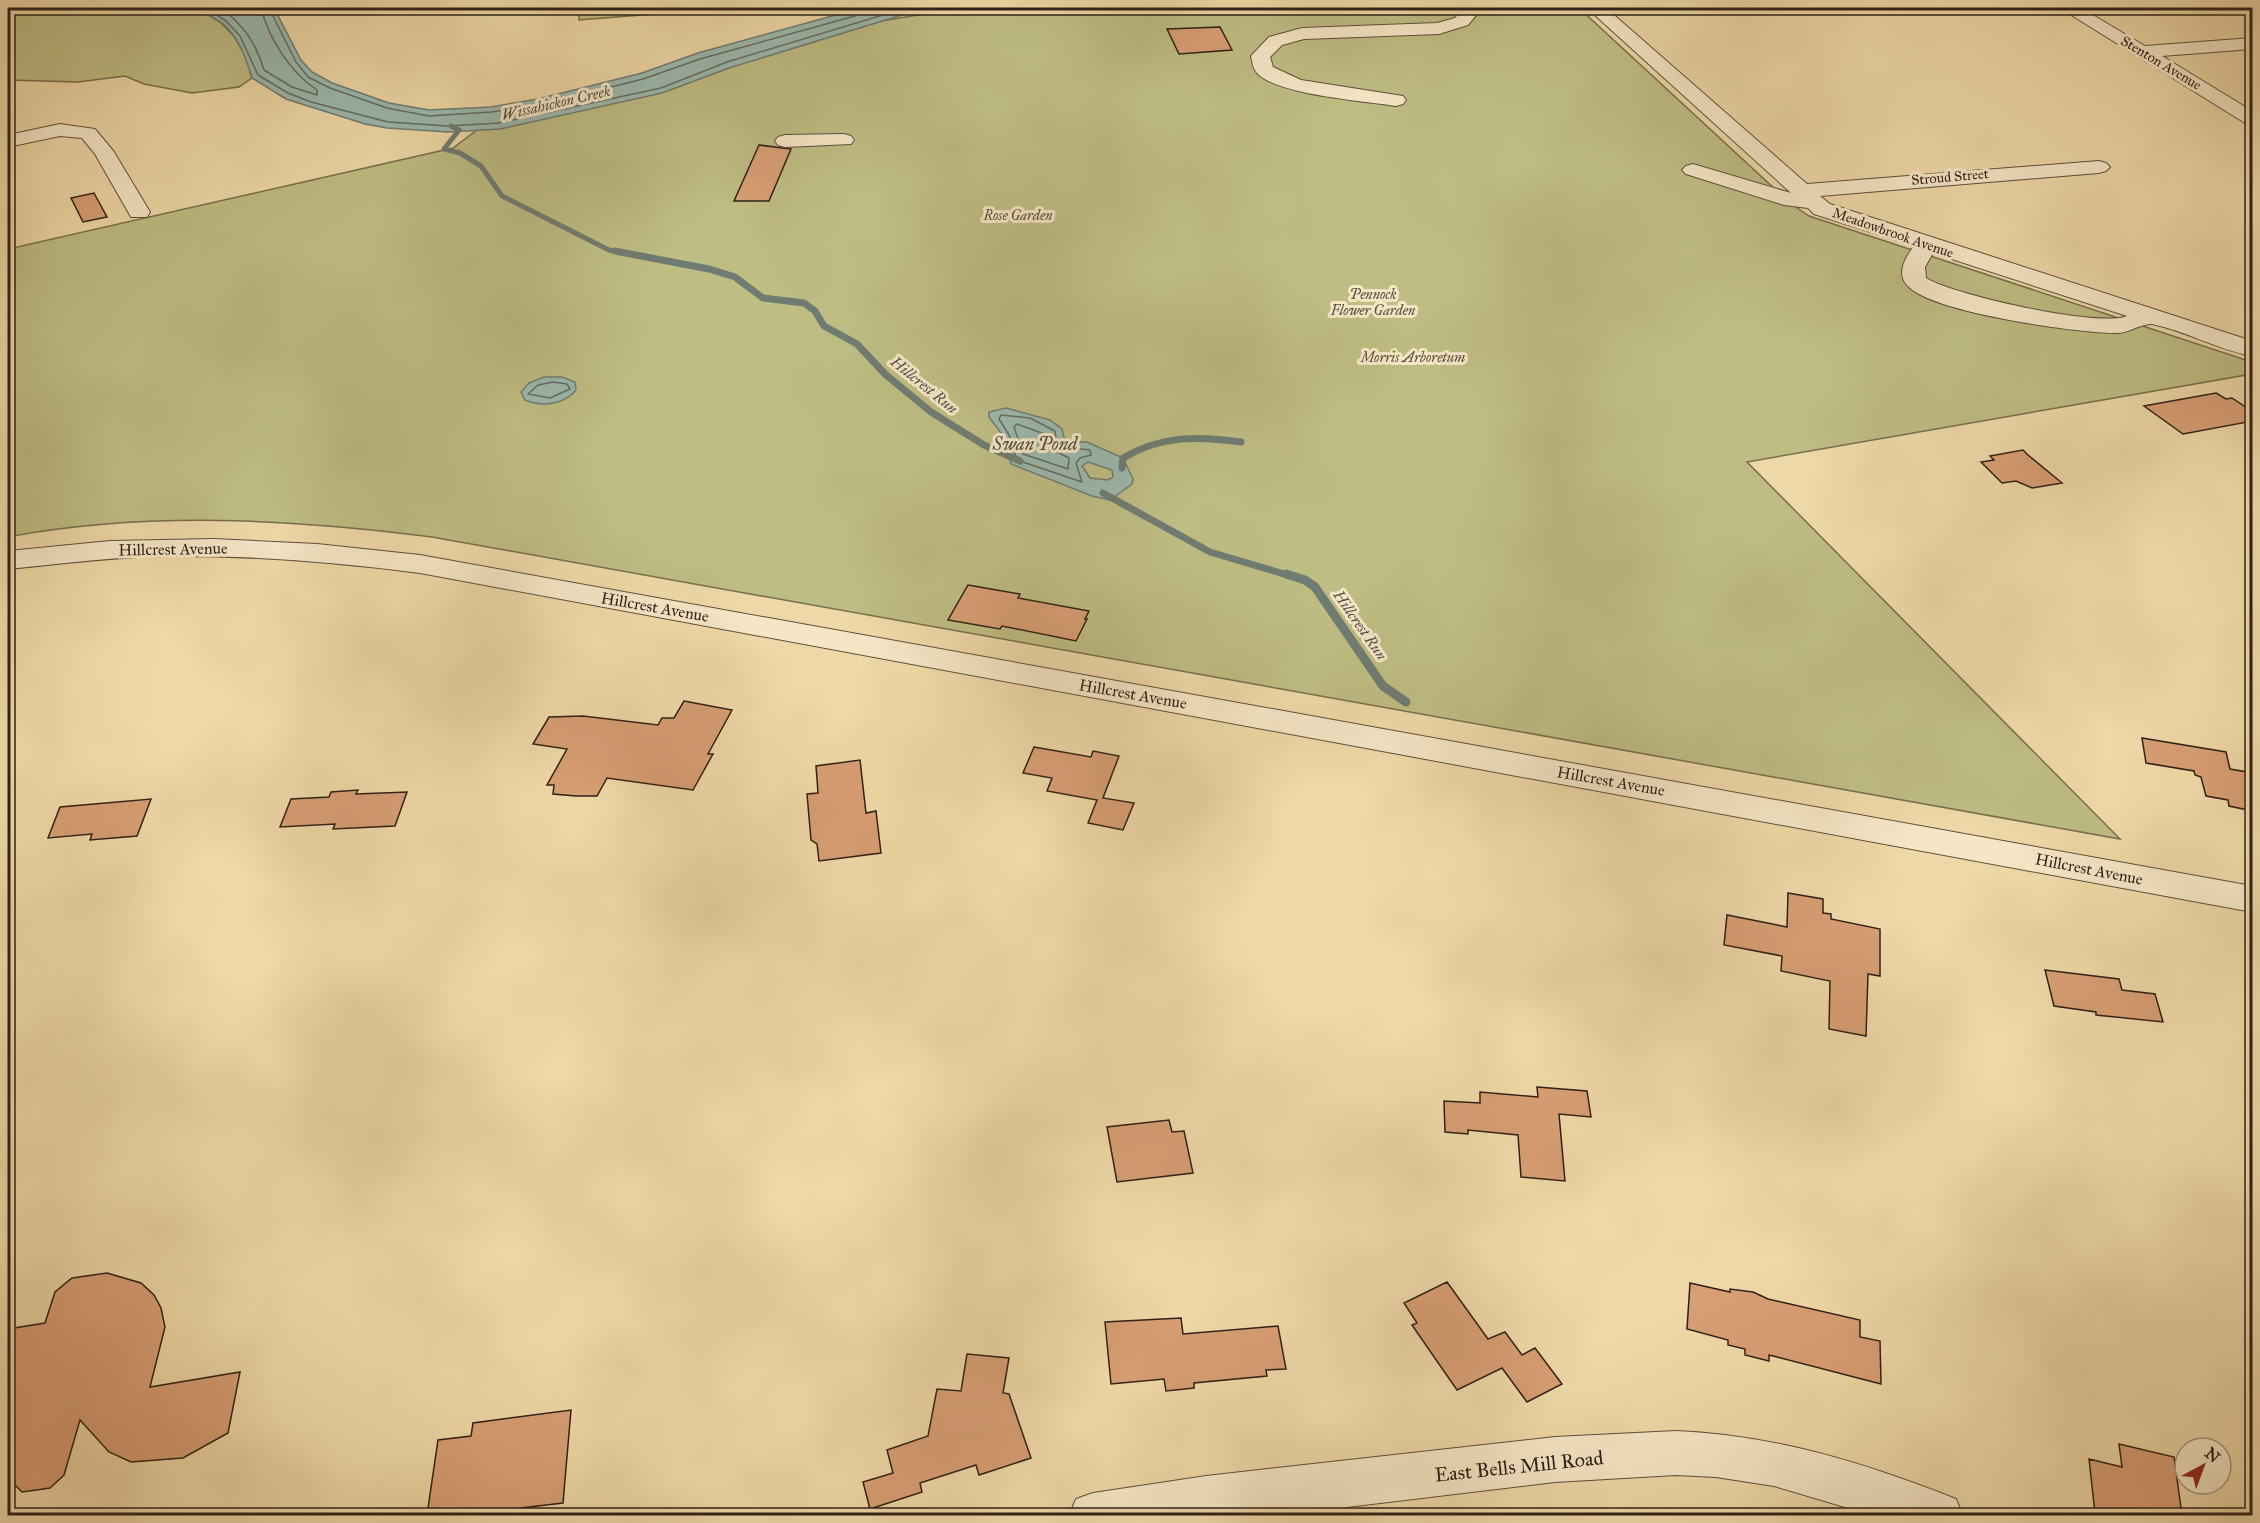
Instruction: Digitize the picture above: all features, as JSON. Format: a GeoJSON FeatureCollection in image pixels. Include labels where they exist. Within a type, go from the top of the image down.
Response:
{"type":"FeatureCollection","features":[{"type":"Feature","properties":{"kind":"street"},"geometry":{"type":"LineString","coordinates":[[1396,100],[1287,82],[1264,70],[1260,56],[1270,44],[1293,35],[1434,28],[1465,19],[1473,8]]}},
{"type":"Feature","properties":{"kind":"street","name":"Meadowbrook Avenue"},"geometry":{"type":"LineString","coordinates":[[1596,8],[1806,196],[1833,214],[2253,349]]}},
{"type":"Feature","properties":{"kind":"street","name":"Stenton Avenue"},"geometry":{"type":"LineString","coordinates":[[2069,8],[2253,119]]}},
{"type":"Feature","properties":{"kind":"street"},"geometry":{"type":"LineString","coordinates":[[2142,52],[2253,43]]}},
{"type":"Feature","properties":{"kind":"street"},"geometry":{"type":"LineString","coordinates":[[8,141],[60,130],[88,133],[104,152],[139,212]]}},
{"type":"Feature","properties":{"kind":"street"},"geometry":{"type":"LineString","coordinates":[[785,141],[844,140]]}},
{"type":"Feature","properties":{"kind":"street","name":"Stroud Street"},"geometry":{"type":"LineString","coordinates":[[1806,196],[2099,167]]}},
{"type":"Feature","properties":{"kind":"street"},"geometry":{"type":"LineString","coordinates":[[1693,170],[1792,200],[1806,196]]}},
{"type":"Feature","properties":{"kind":"street"},"geometry":{"type":"LineString","coordinates":[[1928,245],[1918,254],[1913,273],[1916,281],[1925,288],[1942,295],[2018,312],[2089,323],[2121,326],[2132,324],[2145,315]]}},
{"type":"Feature","properties":{"kind":"street","name":"Hillcrest Avenue"},"geometry":{"type":"LineString","coordinates":[[8,560],[94,550],[217,548],[320,552],[420,564],[2253,898]]}},
{"type":"Feature","properties":{"kind":"street","name":"East Bells Mill Road"},"geometry":{"type":"LineString","coordinates":[[1093,1515],[1161,1510],[1557,1460],[1635,1453],[1741,1458],[1817,1473],[1939,1515]]}},
{"type":"Feature","properties":{"kind":"green space"},"geometry":{"type":"Polygon","coordinates":[[[34,8],[197,8],[220,22],[233,35],[246,56],[252,78],[239,87],[192,93],[144,84],[125,76],[78,82],[8,80],[8,17],[34,8]]]}},
{"type":"Feature","properties":{"kind":"green space"},"geometry":{"type":"Polygon","coordinates":[[[579,8],[732,8],[579,20],[579,8]]]}},
{"type":"Feature","properties":{"kind":"green space","name":"Morris Arboretum"},"geometry":{"type":"Polygon","coordinates":[[[940,8],[1579,8],[1790,203],[1809,216],[2252,362],[2252,374],[1747,462],[2120,839],[432,537],[327,526],[220,520],[113,524],[8,537],[8,249],[453,148],[477,130],[800,34],[918,15],[940,8]]]}},
{"type":"Feature","properties":{"kind":"water","name":"Wissahickon Creek"},"geometry":{"type":"Polygon","coordinates":[[[197,8],[274,8],[301,60],[312,72],[332,83],[389,103],[429,110],[491,107],[538,99],[642,73],[698,53],[866,8],[925,8],[729,68],[662,93],[500,129],[448,132],[387,128],[365,124],[286,99],[252,78],[233,35],[222,23],[197,8]]]}},
{"type":"Feature","properties":{"kind":"water"},"geometry":{"type":"Polygon","coordinates":[[[544,377],[562,377],[575,382],[576,390],[559,402],[538,404],[525,400],[521,392],[529,383],[544,377]]]}},
{"type":"Feature","properties":{"kind":"water","name":"Swan Pond"},"geometry":{"type":"Polygon","coordinates":[[[1006,408],[1050,420],[1062,429],[1065,442],[1087,442],[1123,458],[1133,479],[1132,484],[1110,500],[1092,496],[1011,464],[1004,437],[989,417],[989,412],[1006,408]],[[1088,462],[1082,466],[1090,478],[1108,480],[1113,477],[1112,470],[1088,462]]]}},
{"type":"Feature","properties":{"kind":"building"},"geometry":{"type":"Polygon","coordinates":[[[1220,27],[1232,50],[1179,54],[1167,29],[1220,27]]]}},
{"type":"Feature","properties":{"kind":"building"},"geometry":{"type":"Polygon","coordinates":[[[759,145],[791,149],[769,201],[734,201],[759,145]]]}},
{"type":"Feature","properties":{"kind":"building"},"geometry":{"type":"Polygon","coordinates":[[[94,193],[107,217],[83,222],[71,198],[94,193]]]}},
{"type":"Feature","properties":{"kind":"building"},"geometry":{"type":"Polygon","coordinates":[[[2216,393],[2226,399],[2232,398],[2253,412],[2253,421],[2183,434],[2144,406],[2216,393]]]}},
{"type":"Feature","properties":{"kind":"building"},"geometry":{"type":"Polygon","coordinates":[[[2023,450],[2062,483],[2032,488],[2016,481],[2002,483],[1981,462],[1994,460],[1990,456],[2023,450]]]}},
{"type":"Feature","properties":{"kind":"building"},"geometry":{"type":"Polygon","coordinates":[[[968,585],[1020,594],[1018,598],[1089,611],[1085,619],[1087,619],[1076,641],[1002,626],[1000,629],[948,620],[968,585]]]}},
{"type":"Feature","properties":{"kind":"building"},"geometry":{"type":"Polygon","coordinates":[[[684,701],[732,710],[708,754],[713,754],[693,790],[607,778],[597,796],[576,796],[553,794],[554,785],[547,785],[567,749],[533,744],[549,717],[583,716],[658,725],[662,718],[674,718],[684,701]]]}},
{"type":"Feature","properties":{"kind":"building"},"geometry":{"type":"Polygon","coordinates":[[[2142,738],[2226,752],[2230,769],[2253,773],[2253,811],[2229,806],[2228,800],[2206,796],[2201,777],[2195,775],[2194,771],[2146,763],[2142,738]]]}},
{"type":"Feature","properties":{"kind":"building"},"geometry":{"type":"Polygon","coordinates":[[[1034,747],[1091,757],[1093,751],[1119,756],[1103,798],[1134,803],[1123,830],[1088,823],[1097,800],[1047,791],[1052,778],[1023,773],[1034,747]]]}},
{"type":"Feature","properties":{"kind":"building"},"geometry":{"type":"Polygon","coordinates":[[[860,760],[866,813],[876,811],[881,853],[819,861],[817,844],[811,840],[807,794],[818,793],[816,766],[860,760]]]}},
{"type":"Feature","properties":{"kind":"building"},"geometry":{"type":"Polygon","coordinates":[[[358,790],[356,794],[407,792],[395,826],[333,829],[335,824],[280,827],[291,799],[329,797],[331,792],[358,790]]]}},
{"type":"Feature","properties":{"kind":"building"},"geometry":{"type":"Polygon","coordinates":[[[151,799],[137,836],[90,840],[92,834],[48,838],[60,807],[151,799]]]}},
{"type":"Feature","properties":{"kind":"building"},"geometry":{"type":"Polygon","coordinates":[[[1788,893],[1823,899],[1823,913],[1831,914],[1831,919],[1880,929],[1880,976],[1868,974],[1866,1036],[1829,1029],[1830,981],[1781,971],[1782,956],[1724,945],[1727,915],[1787,927],[1788,893]]]}},
{"type":"Feature","properties":{"kind":"building"},"geometry":{"type":"Polygon","coordinates":[[[2045,970],[2119,979],[2122,990],[2155,994],[2163,1022],[2096,1015],[2096,1012],[2054,1006],[2045,970]]]}},
{"type":"Feature","properties":{"kind":"building"},"geometry":{"type":"Polygon","coordinates":[[[1537,1087],[1587,1091],[1591,1117],[1559,1114],[1565,1181],[1521,1177],[1518,1135],[1468,1130],[1468,1134],[1445,1132],[1444,1101],[1480,1103],[1480,1092],[1538,1097],[1537,1087]]]}},
{"type":"Feature","properties":{"kind":"building"},"geometry":{"type":"Polygon","coordinates":[[[1169,1120],[1172,1132],[1184,1131],[1193,1173],[1117,1182],[1107,1127],[1169,1120]]]}},
{"type":"Feature","properties":{"kind":"building"},"geometry":{"type":"Polygon","coordinates":[[[107,1273],[141,1283],[154,1295],[161,1308],[165,1327],[150,1387],[240,1372],[228,1433],[183,1458],[131,1462],[109,1452],[80,1420],[64,1475],[50,1488],[22,1492],[8,1478],[8,1329],[45,1323],[55,1292],[72,1278],[107,1273]]]}},
{"type":"Feature","properties":{"kind":"building"},"geometry":{"type":"Polygon","coordinates":[[[1447,1282],[1488,1339],[1505,1332],[1522,1355],[1535,1348],[1562,1384],[1527,1402],[1502,1368],[1457,1390],[1412,1325],[1417,1323],[1404,1303],[1447,1282]]]}},
{"type":"Feature","properties":{"kind":"building"},"geometry":{"type":"Polygon","coordinates":[[[1690,1283],[1730,1292],[1730,1289],[1753,1292],[1768,1299],[1860,1320],[1860,1337],[1880,1341],[1881,1384],[1769,1355],[1769,1361],[1745,1355],[1745,1349],[1728,1345],[1728,1340],[1687,1329],[1690,1283]]]}},
{"type":"Feature","properties":{"kind":"building"},"geometry":{"type":"Polygon","coordinates":[[[1181,1318],[1183,1334],[1278,1326],[1286,1369],[1266,1370],[1267,1376],[1194,1383],[1194,1388],[1166,1391],[1164,1379],[1111,1384],[1105,1322],[1181,1318]]]}},
{"type":"Feature","properties":{"kind":"building"},"geometry":{"type":"Polygon","coordinates":[[[967,1354],[1009,1358],[1003,1393],[1009,1394],[1031,1458],[979,1475],[976,1465],[920,1483],[922,1492],[870,1509],[863,1482],[893,1473],[887,1450],[928,1436],[937,1389],[961,1391],[967,1354]]]}},
{"type":"Feature","properties":{"kind":"building"},"geometry":{"type":"Polygon","coordinates":[[[571,1410],[563,1503],[463,1515],[427,1515],[438,1440],[471,1436],[473,1423],[571,1410]]]}},
{"type":"Feature","properties":{"kind":"building"},"geometry":{"type":"Polygon","coordinates":[[[2119,1444],[2173,1457],[2173,1496],[2179,1496],[2182,1515],[2095,1513],[2089,1459],[2122,1467],[2119,1444]]]}},
{"type":"Feature","properties":{"kind":"waterway","name":"Hillcrest Run"},"geometry":{"type":"LineString","coordinates":[[451,126],[459,130],[444,149],[460,153],[481,166],[502,196],[609,250],[623,253]]}},
{"type":"Feature","properties":{"kind":"waterway","name":"Hillcrest Run"},"geometry":{"type":"LineString","coordinates":[[615,251],[709,269],[735,277],[763,298],[804,303],[815,311],[824,326],[857,344],[885,374],[931,412],[984,445],[1020,461]]}},
{"type":"Feature","properties":{"kind":"waterway"},"geometry":{"type":"LineString","coordinates":[[1122,468],[1123,458],[1138,450],[1166,441],[1195,438],[1241,442]]}},
{"type":"Feature","properties":{"kind":"waterway","name":"Hillcrest Run"},"geometry":{"type":"LineString","coordinates":[[1103,493],[1210,552],[1291,576]]}},
{"type":"Feature","properties":{"kind":"waterway","name":"Hillcrest Run"},"geometry":{"type":"LineString","coordinates":[[1286,574],[1305,580],[1315,587],[1383,686],[1406,702]]}},
{"type":"Feature","properties":{"kind":"park label","name":"Rose Garden"},"geometry":{"type":"Point","coordinates":[1018,215]}},
{"type":"Feature","properties":{"kind":"park label","name":"Pennock Flower Garden"},"geometry":{"type":"Point","coordinates":[1373,302]}}]}
